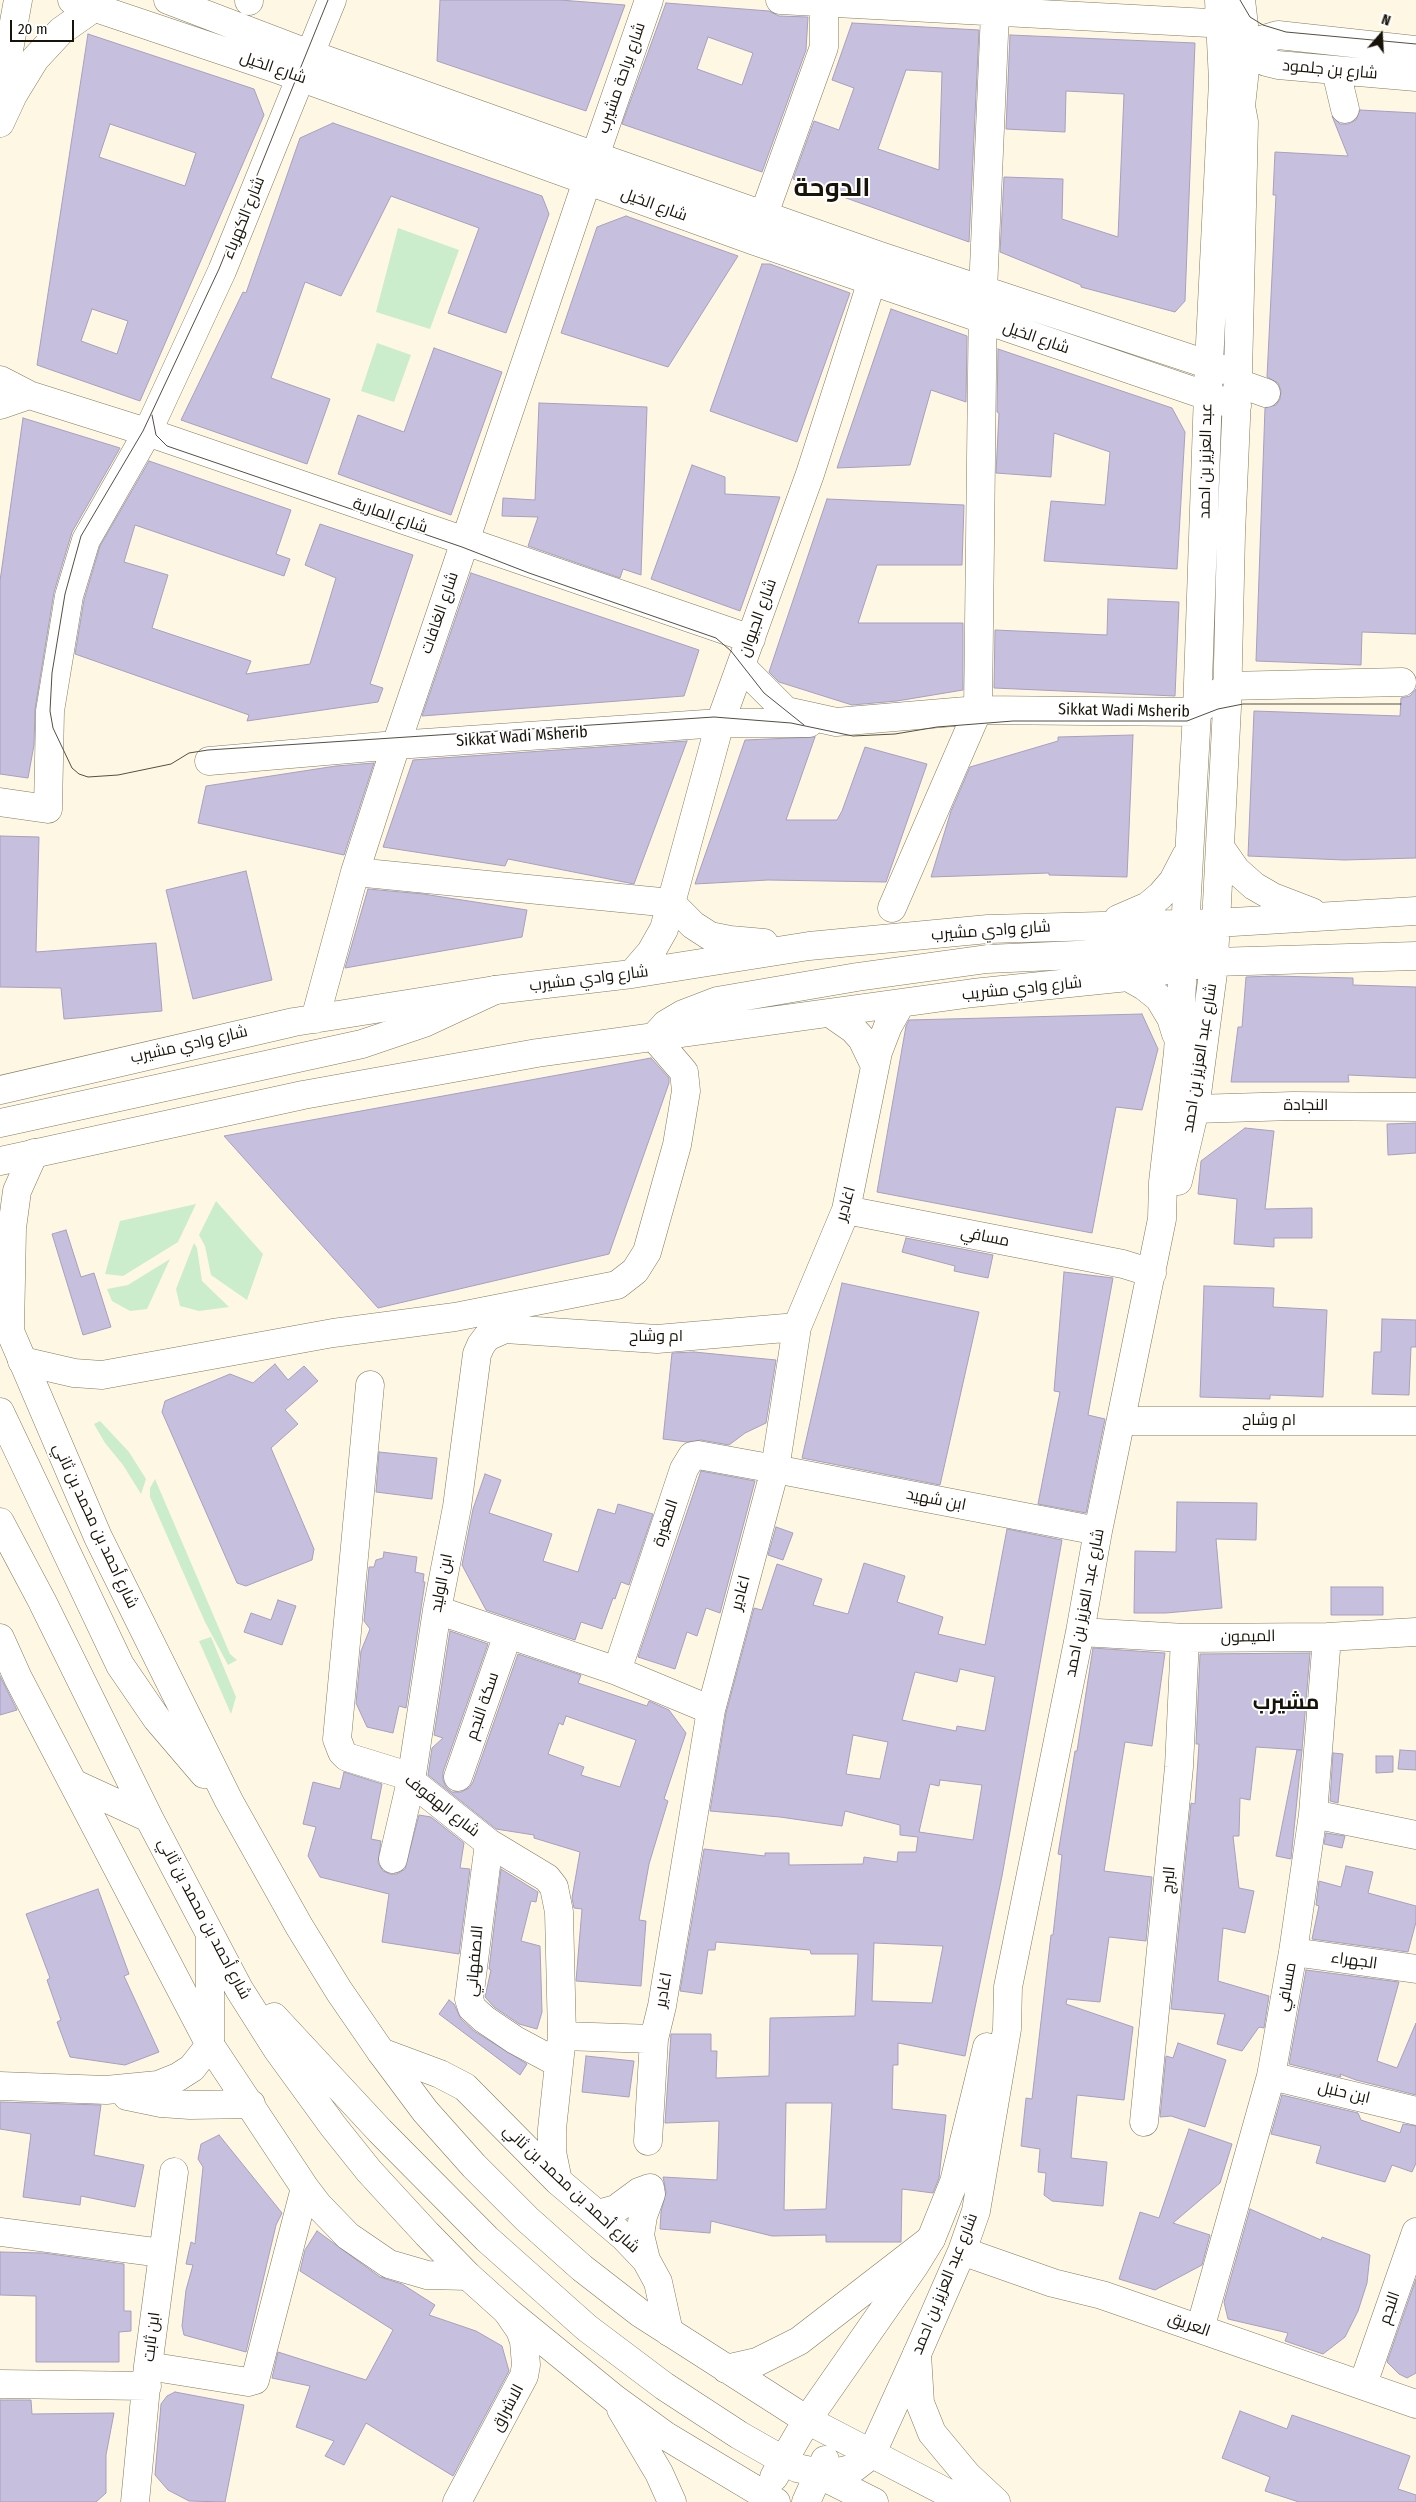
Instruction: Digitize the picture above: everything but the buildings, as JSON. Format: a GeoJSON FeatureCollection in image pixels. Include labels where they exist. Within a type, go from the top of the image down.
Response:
{"type":"FeatureCollection","features":[{"type":"Feature","properties":{"kind":"street"},"geometry":{"type":"LineString","coordinates":[[0,100],[18,0]]}},
{"type":"Feature","properties":{"kind":"street","name":"شارع الخيل"},"geometry":{"type":"LineString","coordinates":[[168,0],[306,66],[581,170],[876,268],[983,291],[1209,364],[1238,388]]}},
{"type":"Feature","properties":{"kind":"street","name":"شارع الكهرباء"},"geometry":{"type":"LineString","coordinates":[[0,802],[48,809],[50,711],[69,596],[86,540],[147,433],[222,270],[332,0]]}},
{"type":"Feature","properties":{"kind":"street","name":"شارع براحة مشيرب"},"geometry":{"type":"LineString","coordinates":[[581,170],[649,0]]}},
{"type":"Feature","properties":{"kind":"street"},"geometry":{"type":"LineString","coordinates":[[780,0],[1216,8],[1234,41],[1246,51]]}},
{"type":"Feature","properties":{"kind":"street","name":"عبد العزيز بن احمد"},"geometry":{"type":"LineString","coordinates":[[1216,922],[1238,388],[1244,122],[1241,106],[1246,51],[1241,0]]}},
{"type":"Feature","properties":{"kind":"street"},"geometry":{"type":"LineString","coordinates":[[764,214],[824,46],[824,1]]}},
{"type":"Feature","properties":{"kind":"street"},"geometry":{"type":"LineString","coordinates":[[0,123],[13,95],[35,59],[61,31],[83,3]]}},
{"type":"Feature","properties":{"kind":"street","name":"شارع الخيل"},"geometry":{"type":"LineString","coordinates":[[83,3],[306,66],[581,170],[764,214],[983,320],[1208,396],[1238,388]]}},
{"type":"Feature","properties":{"kind":"street","name":"عبد العزيز بن احمد"},"geometry":{"type":"LineString","coordinates":[[1184,945],[1197,712],[1209,364],[1223,81],[1216,8]]}},
{"type":"Feature","properties":{"kind":"street"},"geometry":{"type":"LineString","coordinates":[[892,908],[978,710],[983,291],[996,12]]}},
{"type":"Feature","properties":{"kind":"street","name":"شارع بن جلمود"},"geometry":{"type":"LineString","coordinates":[[1223,81],[1231,67],[1246,51],[1263,38],[1278,35],[1416,50]]}},
{"type":"Feature","properties":{"kind":"street","name":"شارع بن جلمود"},"geometry":{"type":"LineString","coordinates":[[1246,51],[1266,62],[1336,71],[1416,78]]}},
{"type":"Feature","properties":{"kind":"street"},"geometry":{"type":"LineString","coordinates":[[1244,122],[1252,97],[1259,86],[1274,74],[1292,66]]}},
{"type":"Feature","properties":{"kind":"street"},"geometry":{"type":"LineString","coordinates":[[1336,71],[1345,109]]}},
{"type":"Feature","properties":{"kind":"street","name":"شارع الغافات"},"geometry":{"type":"LineString","coordinates":[[316,1019],[354,872],[577,210],[581,170]]}},
{"type":"Feature","properties":{"kind":"street","name":"شارع الجيوان"},"geometry":{"type":"LineString","coordinates":[[632,974],[642,964],[658,941],[671,903],[720,723],[810,474],[876,268]]}},
{"type":"Feature","properties":{"kind":"street","name":"شارع المارية"},"geometry":{"type":"LineString","coordinates":[[0,380],[29,394],[751,639]]}},
{"type":"Feature","properties":{"kind":"street"},"geometry":{"type":"LineString","coordinates":[[1238,388],[1266,393]]}},
{"type":"Feature","properties":{"kind":"street"},"geometry":{"type":"LineString","coordinates":[[0,405],[29,394]]}},
{"type":"Feature","properties":{"kind":"street","name":"Sikkat Wadi Msherib"},"geometry":{"type":"LineString","coordinates":[[741,666],[786,711],[836,722]]}},
{"type":"Feature","properties":{"kind":"street"},"geometry":{"type":"LineString","coordinates":[[1227,686],[1402,682]]}},
{"type":"Feature","properties":{"kind":"street","name":"Sikkat Wadi Msherib"},"geometry":{"type":"LineString","coordinates":[[209,761],[396,745],[720,723],[836,722],[978,710],[1197,712],[1227,686]]}},
{"type":"Feature","properties":{"kind":"street"},"geometry":{"type":"LineString","coordinates":[[1220,847],[1236,870],[1254,886],[1273,897],[1323,915]]}},
{"type":"Feature","properties":{"kind":"street"},"geometry":{"type":"LineString","coordinates":[[1095,925],[1132,915],[1156,900],[1173,882],[1189,850]]}},
{"type":"Feature","properties":{"kind":"street"},"geometry":{"type":"LineString","coordinates":[[354,872],[671,903],[692,925],[710,936],[730,940],[809,946]]}},
{"type":"Feature","properties":{"kind":"street"},"geometry":{"type":"LineString","coordinates":[[1216,922],[1416,911]]}},
{"type":"Feature","properties":{"kind":"street","name":"شارع وادي مشريب"},"geometry":{"type":"LineString","coordinates":[[830,1013],[901,1003],[1128,978],[1184,945],[1216,922]]}},
{"type":"Feature","properties":{"kind":"street","name":"شارع عبد العزيز بن احمد"},"geometry":{"type":"LineString","coordinates":[[1162,1219],[1178,1183],[1195,1109],[1214,962],[1216,922]]}},
{"type":"Feature","properties":{"kind":"street","name":"شارع وادي مشيرب"},"geometry":{"type":"LineString","coordinates":[[0,1090],[183,1046],[316,1019],[495,990],[632,974],[809,946],[988,929],[1095,925],[1184,945]]}},
{"type":"Feature","properties":{"kind":"street"},"geometry":{"type":"LineString","coordinates":[[654,1037],[666,1024],[708,1004],[857,977],[987,959],[1099,954],[1184,945]]}},
{"type":"Feature","properties":{"kind":"street","name":"شارع وادي مشريب"},"geometry":{"type":"LineString","coordinates":[[1184,945],[1214,962]]}},
{"type":"Feature","properties":{"kind":"street","name":"شارع عبد العزيز بن احمد"},"geometry":{"type":"LineString","coordinates":[[857,2498],[871,2455],[918,2354],[962,2251],[976,2211],[1007,2029],[1008,1987],[1162,1219],[1162,1182],[1178,1052],[1184,945]]}},
{"type":"Feature","properties":{"kind":"street"},"geometry":{"type":"LineString","coordinates":[[1214,962],[1416,956]]}},
{"type":"Feature","properties":{"kind":"street"},"geometry":{"type":"LineString","coordinates":[[1128,978],[1152,992],[1166,1008],[1175,1029],[1178,1052]]}},
{"type":"Feature","properties":{"kind":"street"},"geometry":{"type":"LineString","coordinates":[[0,1123],[362,1044],[424,1023],[495,990]]}},
{"type":"Feature","properties":{"kind":"street","name":"اغادير"},"geometry":{"type":"LineString","coordinates":[[648,2141],[654,2038],[662,2006],[711,1710],[775,1469],[797,1327],[846,1210],[882,1038],[901,1003]]}},
{"type":"Feature","properties":{"kind":"street"},"geometry":{"type":"LineString","coordinates":[[4,1160],[303,1095],[537,1053],[830,1013],[854,1029],[862,1040],[875,1066]]}},
{"type":"Feature","properties":{"kind":"street"},"geometry":{"type":"LineString","coordinates":[[22,1362],[74,1373],[102,1375],[333,1333],[455,1317],[617,1285],[635,1271],[647,1252],[677,1145],[686,1091],[684,1072],[654,1037]]}},
{"type":"Feature","properties":{"kind":"street","name":"النجادة"},"geometry":{"type":"LineString","coordinates":[[1195,1109],[1293,1106],[1416,1107]]}},
{"type":"Feature","properties":{"kind":"street"},"geometry":{"type":"LineString","coordinates":[[10,1335],[12,1228],[17,1191],[34,1152]]}},
{"type":"Feature","properties":{"kind":"street","name":"مسافي"},"geometry":{"type":"LineString","coordinates":[[846,1210],[1122,1264],[1154,1260]]}},
{"type":"Feature","properties":{"kind":"street","name":"شارع أحمد بن محمد بن ثاني"},"geometry":{"type":"LineString","coordinates":[[0,1308],[98,1537],[229,1801],[299,1926],[380,2052],[456,2145],[527,2219],[582,2268],[640,2313],[807,2420],[871,2455],[965,2502]]}},
{"type":"Feature","properties":{"kind":"street","name":"ام وشاح"},"geometry":{"type":"LineString","coordinates":[[515,1329],[657,1339],[797,1327]]}},
{"type":"Feature","properties":{"kind":"street","name":"ابن الوليد"},"geometry":{"type":"LineString","coordinates":[[393,1859],[411,1781],[437,1610],[457,1507],[476,1354],[487,1337],[495,1332],[515,1329]]}},
{"type":"Feature","properties":{"kind":"street","name":"شارع الهفوف"},"geometry":{"type":"LineString","coordinates":[[370,1385],[337,1739],[342,1752],[353,1760],[395,1771],[411,1781],[489,1843],[537,1871],[547,1878],[554,1887],[559,1912],[562,2036],[553,2113],[552,2152],[558,2181]]}},
{"type":"Feature","properties":{"kind":"street"},"geometry":{"type":"LineString","coordinates":[[0,1412],[120,1665],[157,1719],[229,1801]]}},
{"type":"Feature","properties":{"kind":"street","name":"ام وشاح"},"geometry":{"type":"LineString","coordinates":[[1122,1421],[1416,1421]]}},
{"type":"Feature","properties":{"kind":"street","name":"المغيرة"},"geometry":{"type":"LineString","coordinates":[[617,1671],[687,1461],[698,1455],[775,1469]]}},
{"type":"Feature","properties":{"kind":"street","name":"ابن شهيد"},"geometry":{"type":"LineString","coordinates":[[775,1469],[1098,1531]]}},
{"type":"Feature","properties":{"kind":"street","name":"شارع أحمد بن محمد بن ثاني"},"geometry":{"type":"LineString","coordinates":[[0,1522],[47,1610],[149,1818],[224,1956],[239,1989],[277,2049],[333,2126],[369,2171],[468,2276],[507,2311],[616,2399],[666,2436],[767,2500]]}},
{"type":"Feature","properties":{"kind":"street"},"geometry":{"type":"LineString","coordinates":[[437,1610],[617,1671],[711,1710]]}},
{"type":"Feature","properties":{"kind":"street","name":"الميمون"},"geometry":{"type":"LineString","coordinates":[[1080,1632],[1185,1638],[1328,1636],[1416,1632]]}},
{"type":"Feature","properties":{"kind":"street","name":"سكة النجم"},"geometry":{"type":"LineString","coordinates":[[458,1777],[508,1634]]}},
{"type":"Feature","properties":{"kind":"street","name":"مسافي"},"geometry":{"type":"LineString","coordinates":[[1200,2329],[1271,2076],[1293,1952],[1313,1814],[1328,1636]]}},
{"type":"Feature","properties":{"kind":"street"},"geometry":{"type":"LineString","coordinates":[[0,1638],[18,1678],[210,2045],[251,2104],[305,2188],[318,2205],[348,2236],[389,2264],[427,2275],[468,2276]]}},
{"type":"Feature","properties":{"kind":"street","name":"البرج"},"geometry":{"type":"LineString","coordinates":[[1144,2122],[1179,1768],[1185,1638]]}},
{"type":"Feature","properties":{"kind":"street"},"geometry":{"type":"LineString","coordinates":[[75,1784],[149,1818]]}},
{"type":"Feature","properties":{"kind":"street"},"geometry":{"type":"LineString","coordinates":[[1313,1814],[1416,1836]]}},
{"type":"Feature","properties":{"kind":"street","name":"الاصفهاني"},"geometry":{"type":"LineString","coordinates":[[489,1843],[469,1999],[472,2008],[484,2019],[515,2040],[558,2063]]}},
{"type":"Feature","properties":{"kind":"street"},"geometry":{"type":"LineString","coordinates":[[0,2086],[106,2090],[158,2085],[178,2077],[192,2068],[210,2045],[210,1932]]}},
{"type":"Feature","properties":{"kind":"street","name":"الجهراء"},"geometry":{"type":"LineString","coordinates":[[1293,1952],[1416,1970]]}},
{"type":"Feature","properties":{"kind":"street"},"geometry":{"type":"LineString","coordinates":[[224,1956],[288,2034],[443,2195],[533,2281],[587,2328],[664,2386],[739,2435],[797,2468],[820,2475],[857,2498]]}},
{"type":"Feature","properties":{"kind":"street","name":"شارع عبد العزيز بن احمد"},"geometry":{"type":"LineString","coordinates":[[767,2500],[783,2461],[807,2420],[931,2239],[954,2182],[992,2027],[1008,1987]]}},
{"type":"Feature","properties":{"kind":"street"},"geometry":{"type":"LineString","coordinates":[[562,2036],[654,2038]]}},
{"type":"Feature","properties":{"kind":"street","name":"شارع أحمد بن محمد بن ثاني"},"geometry":{"type":"LineString","coordinates":[[380,2052],[440,2074],[465,2087],[485,2106],[506,2131],[558,2181],[598,2214],[646,2260],[658,2282],[669,2332]]}},
{"type":"Feature","properties":{"kind":"street","name":"ابن حنبل"},"geometry":{"type":"LineString","coordinates":[[1271,2076],[1416,2111]]}},
{"type":"Feature","properties":{"kind":"street"},"geometry":{"type":"LineString","coordinates":[[106,2090],[132,2098],[161,2103],[251,2104]]}},
{"type":"Feature","properties":{"kind":"street"},"geometry":{"type":"LineString","coordinates":[[506,2131],[519,2133],[534,2130],[553,2113]]}},
{"type":"Feature","properties":{"kind":"street","name":"ابن ثابت"},"geometry":{"type":"LineString","coordinates":[[135,2502],[162,2253],[174,2172]]}},
{"type":"Feature","properties":{"kind":"street"},"geometry":{"type":"LineString","coordinates":[[0,2384],[148,2376],[248,2382],[255,2380],[305,2188]]}},
{"type":"Feature","properties":{"kind":"street"},"geometry":{"type":"LineString","coordinates":[[598,2214],[616,2209],[639,2192],[650,2188],[651,2194],[643,2216],[640,2235],[646,2260]]}},
{"type":"Feature","properties":{"kind":"street"},"geometry":{"type":"LineString","coordinates":[[0,2232],[162,2253]]}},
{"type":"Feature","properties":{"kind":"street","name":"النجم"},"geometry":{"type":"LineString","coordinates":[[1363,2384],[1416,2232]]}},
{"type":"Feature","properties":{"kind":"street"},"geometry":{"type":"LineString","coordinates":[[726,2369],[757,2362],[799,2341],[931,2239]]}},
{"type":"Feature","properties":{"kind":"street","name":"العريق"},"geometry":{"type":"LineString","coordinates":[[962,2251],[1053,2283],[1102,2295],[1363,2384],[1416,2404]]}},
{"type":"Feature","properties":{"kind":"street","name":"الاشراق"},"geometry":{"type":"LineString","coordinates":[[457,2502],[524,2376],[526,2353],[524,2341],[517,2325],[507,2311]]}},
{"type":"Feature","properties":{"kind":"street"},"geometry":{"type":"LineString","coordinates":[[918,2354],[920,2403],[932,2433],[967,2475],[996,2502]]}},
{"type":"Feature","properties":{"kind":"street"},"geometry":{"type":"LineString","coordinates":[[616,2399],[655,2466],[672,2502]]}},
{"type":"Feature","properties":{"kind":"street"},"geometry":{"type":"LineString","coordinates":[[806,2502],[820,2475],[825,2456],[823,2442],[818,2430],[807,2420]]}},
{"type":"Feature","properties":{"kind":"street"},"geometry":{"type":"LineString","coordinates":[[767,2500],[770,2486],[784,2477],[820,2475],[854,2468],[871,2455]]}},
{"type":"Feature","properties":{"kind":"green space"},"geometry":{"type":"Polygon","coordinates":[[[398,228],[459,250],[430,329],[376,312],[398,228]]]}},
{"type":"Feature","properties":{"kind":"green space"},"geometry":{"type":"Polygon","coordinates":[[[377,343],[411,355],[394,402],[361,391],[377,343]]]}},
{"type":"Feature","properties":{"kind":"green space"},"geometry":{"type":"Polygon","coordinates":[[[216,1201],[263,1254],[247,1300],[211,1275],[205,1246],[199,1235],[216,1201]]]}},
{"type":"Feature","properties":{"kind":"green space"},"geometry":{"type":"Polygon","coordinates":[[[196,1204],[178,1242],[123,1276],[105,1274],[120,1221],[196,1204]]]}},
{"type":"Feature","properties":{"kind":"green space"},"geometry":{"type":"Polygon","coordinates":[[[194,1243],[197,1248],[202,1281],[229,1307],[199,1311],[180,1306],[176,1289],[194,1243]]]}},
{"type":"Feature","properties":{"kind":"green space"},"geometry":{"type":"Polygon","coordinates":[[[170,1259],[147,1309],[130,1311],[112,1301],[107,1289],[128,1285],[170,1259]]]}},
{"type":"Feature","properties":{"kind":"green space"},"geometry":{"type":"Polygon","coordinates":[[[100,1421],[129,1452],[146,1479],[141,1494],[94,1424],[100,1421]]]}},
{"type":"Feature","properties":{"kind":"green space"},"geometry":{"type":"Polygon","coordinates":[[[155,1479],[230,1654],[237,1660],[228,1665],[205,1622],[150,1497],[150,1488],[155,1479]]]}},
{"type":"Feature","properties":{"kind":"green space"},"geometry":{"type":"Polygon","coordinates":[[[211,1637],[236,1697],[231,1714],[199,1641],[211,1637]]]}},
{"type":"Feature","properties":{"kind":"tram line"},"geometry":{"type":"LineString","coordinates":[[328,0],[219,269],[143,431],[81,536],[65,594],[52,673],[50,711],[53,728],[72,768],[79,774],[88,777],[118,775],[171,764],[189,753],[208,750],[714,717],[791,723],[853,736],[895,734],[937,727],[1013,721],[1187,721],[1218,709],[1243,704],[1401,704]]}},
{"type":"Feature","properties":{"kind":"tram line"},"geometry":{"type":"LineString","coordinates":[[1240,0],[1250,17],[1263,25],[1286,32],[1416,44]]}},
{"type":"Feature","properties":{"kind":"tram line"},"geometry":{"type":"LineString","coordinates":[[152,415],[156,435],[167,446],[462,547],[529,573],[716,638],[731,651],[764,693],[804,725]]}},
{"type":"Feature","properties":{"kind":"district","name":"الدوحة"},"geometry":{"type":"Point","coordinates":[832,189]}},
{"type":"Feature","properties":{"kind":"district","name":"مشيرب"},"geometry":{"type":"Point","coordinates":[1286,1703]}}]}
